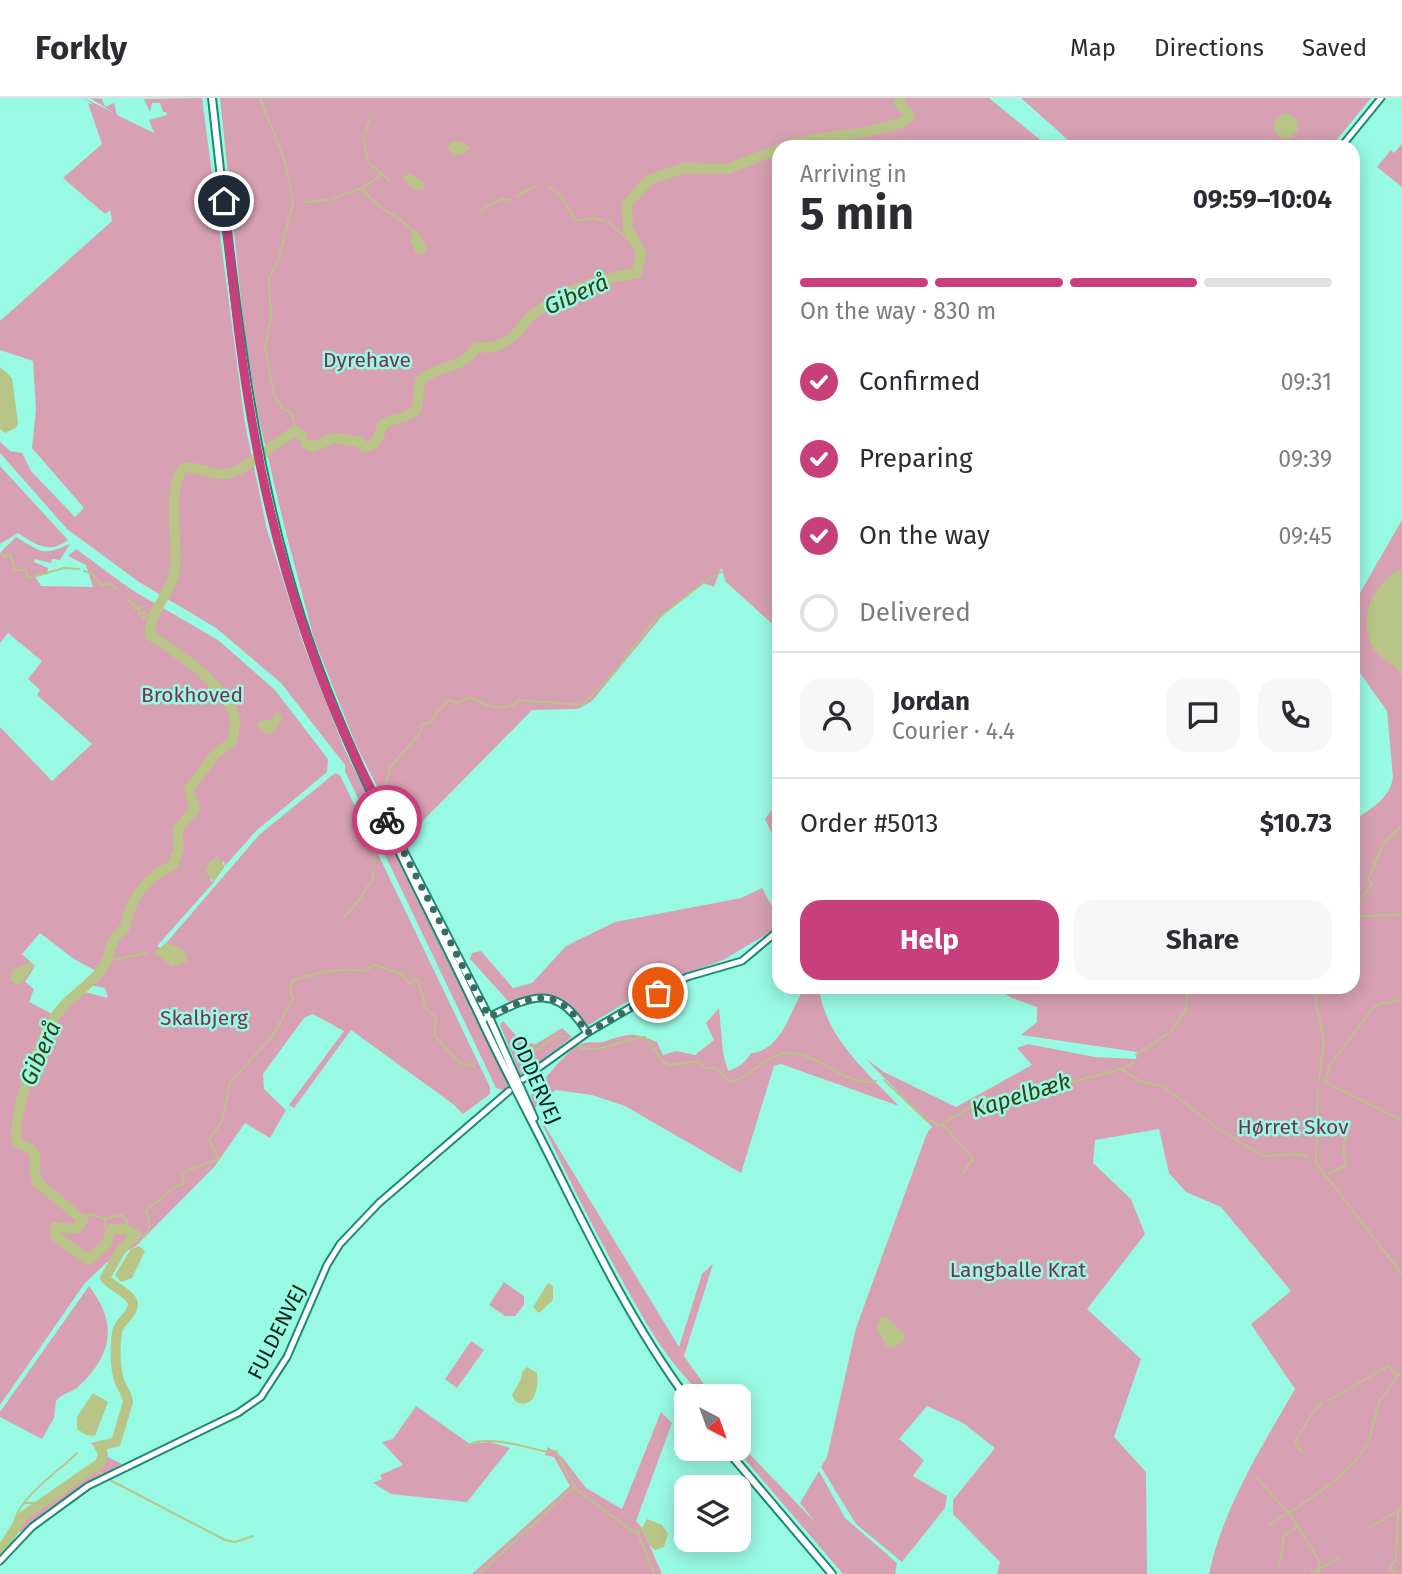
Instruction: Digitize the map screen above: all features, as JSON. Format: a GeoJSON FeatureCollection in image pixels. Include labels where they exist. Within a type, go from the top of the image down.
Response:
{"type":"FeatureCollection","features":[{"type":"Feature","properties":{"kind":"main road","name":"ODDERVEJ"},"geometry":{"type":"LineString","coordinates":[[212,98],[241,355],[255,438],[287,570],[321,675],[370,788],[552,1162],[620,1296],[678,1384]]}},
{"type":"Feature","properties":{"kind":"main road","name":"ODDERVEJ"},"geometry":{"type":"LineString","coordinates":[[370,788],[489,1017],[552,1162]]}},
{"type":"Feature","properties":{"kind":"main road"},"geometry":{"type":"LineString","coordinates":[[736,1461],[832,1574]]}},
{"type":"Feature","properties":{"kind":"street"},"geometry":{"type":"LineString","coordinates":[[1347,140],[1381,98]]}},
{"type":"Feature","properties":{"kind":"street"},"geometry":{"type":"LineString","coordinates":[[523,1079],[587,1033],[687,977],[742,961],[772,936]]}},
{"type":"Feature","properties":{"kind":"street"},"geometry":{"type":"LineString","coordinates":[[481,1020],[524,1000],[548,997],[568,1007],[587,1033]]}},
{"type":"Feature","properties":{"kind":"street","name":"FULDENVEJ"},"geometry":{"type":"LineString","coordinates":[[0,1561],[47,1514],[88,1486],[238,1413],[261,1397],[287,1357],[327,1265],[340,1244],[379,1203],[509,1091]]}},
{"type":"Feature","properties":{"kind":"green space"},"geometry":{"type":"Polygon","coordinates":[[[84,98],[114,113],[90,98],[102,99],[105,107],[114,103],[117,115],[154,133],[149,120],[167,115],[160,103],[152,103],[150,112],[144,99],[202,98],[245,424],[267,530],[303,643],[345,750],[509,1087],[505,1091],[496,1088],[345,771],[345,765],[281,683],[216,628],[139,582],[67,529],[0,453],[0,442],[10,451],[22,453],[31,471],[75,517],[84,508],[32,448],[36,409],[33,361],[0,350],[0,321],[112,221],[110,210],[105,214],[63,178],[102,144],[88,103],[94,105],[84,98]]]}},
{"type":"Feature","properties":{"kind":"green space","name":"Dyrehave"},"geometry":{"type":"Polygon","coordinates":[[[220,98],[989,98],[1040,140],[772,140],[772,624],[726,582],[721,568],[714,587],[703,583],[662,616],[592,701],[578,709],[532,710],[404,840],[356,745],[314,639],[259,420],[245,338],[220,98]]]}},
{"type":"Feature","properties":{"kind":"green space"},"geometry":{"type":"Polygon","coordinates":[[[1021,98],[1371,98],[1337,140],[1068,140],[1021,98]]]}},
{"type":"Feature","properties":{"kind":"green space"},"geometry":{"type":"Polygon","coordinates":[[[1402,144],[1402,187],[1377,167],[1391,150],[1394,153],[1402,144]]]}},
{"type":"Feature","properties":{"kind":"green space"},"geometry":{"type":"Polygon","coordinates":[[[0,466],[68,540],[55,547],[48,547],[36,544],[18,533],[0,544],[0,466]]]}},
{"type":"Feature","properties":{"kind":"green space"},"geometry":{"type":"Polygon","coordinates":[[[1402,520],[1402,1574],[1209,1574],[1233,1502],[1295,1389],[1251,1324],[1291,1291],[1221,1207],[1186,1192],[1169,1173],[1159,1129],[1095,1140],[1093,1163],[1131,1199],[1145,1234],[1087,1309],[1141,1359],[1114,1437],[1146,1472],[1147,1574],[997,1574],[1000,1562],[953,1514],[953,1500],[995,1448],[963,1423],[927,1406],[899,1439],[924,1460],[913,1476],[947,1496],[945,1508],[902,1562],[856,1524],[821,1467],[827,1457],[856,1328],[927,1133],[932,1127],[866,1059],[884,1072],[956,1107],[1032,1065],[1017,1048],[1028,1044],[1095,1057],[1136,1059],[1137,1052],[1021,1035],[1037,1022],[1037,1007],[1005,994],[1360,994],[1360,816],[1384,797],[1393,777],[1387,711],[1360,673],[1360,593],[1402,520]]]}},
{"type":"Feature","properties":{"kind":"green space"},"geometry":{"type":"Polygon","coordinates":[[[16,537],[43,551],[70,544],[60,560],[52,559],[51,563],[35,559],[34,562],[48,568],[47,573],[35,576],[41,586],[93,587],[86,565],[68,556],[76,549],[132,590],[218,640],[275,690],[328,759],[327,772],[256,831],[225,866],[224,861],[210,880],[214,882],[157,946],[161,949],[259,835],[335,773],[340,775],[490,1087],[490,1094],[463,1114],[351,1030],[294,1108],[289,1105],[344,1031],[313,1014],[304,1018],[263,1074],[264,1089],[286,1110],[270,1138],[245,1123],[215,1166],[136,1246],[106,1263],[85,1283],[0,1405],[0,727],[52,781],[92,744],[37,695],[40,690],[28,679],[42,661],[8,633],[0,643],[0,553],[16,537]],[[40,933],[22,954],[35,966],[25,982],[34,989],[29,1002],[54,1015],[77,990],[108,998],[105,988],[85,984],[98,972],[74,959],[40,933]]]}},
{"type":"Feature","properties":{"kind":"green space"},"geometry":{"type":"Polygon","coordinates":[[[772,810],[772,834],[765,819],[772,810]]]}},
{"type":"Feature","properties":{"kind":"green space"},"geometry":{"type":"Polygon","coordinates":[[[762,888],[772,906],[772,931],[723,960],[655,985],[587,1026],[570,1007],[554,997],[534,996],[509,1002],[470,959],[472,953],[481,951],[513,988],[532,983],[566,946],[615,922],[741,898],[762,888]]]}},
{"type":"Feature","properties":{"kind":"green space"},"geometry":{"type":"Polygon","coordinates":[[[801,994],[821,994],[829,1021],[838,1037],[899,1106],[781,1064],[774,1066],[741,1173],[625,1106],[592,1095],[556,1090],[534,1108],[531,1095],[564,1057],[587,1042],[603,1042],[631,1035],[657,1042],[663,1055],[676,1051],[695,1055],[714,1040],[706,1023],[719,1008],[723,1053],[728,1071],[739,1066],[751,1053],[762,1051],[770,1045],[784,1028],[801,994]]]}},
{"type":"Feature","properties":{"kind":"green space"},"geometry":{"type":"Polygon","coordinates":[[[503,1021],[522,1042],[536,1044],[562,1028],[572,1037],[521,1076],[500,1025],[503,1021]]]}},
{"type":"Feature","properties":{"kind":"green space"},"geometry":{"type":"Polygon","coordinates":[[[537,1113],[679,1347],[702,1274],[713,1264],[684,1356],[704,1384],[692,1384],[667,1355],[619,1275],[537,1113]]]}},
{"type":"Feature","properties":{"kind":"green space"},"geometry":{"type":"Polygon","coordinates":[[[504,1282],[524,1296],[524,1305],[515,1316],[505,1316],[489,1305],[504,1282]]]}},
{"type":"Feature","properties":{"kind":"green space"},"geometry":{"type":"Polygon","coordinates":[[[89,1286],[104,1313],[108,1338],[105,1351],[90,1375],[78,1387],[56,1401],[54,1418],[42,1439],[0,1417],[0,1412],[89,1286]]]}},
{"type":"Feature","properties":{"kind":"green space"},"geometry":{"type":"Polygon","coordinates":[[[471,1341],[484,1350],[457,1388],[445,1379],[471,1341]]]}},
{"type":"Feature","properties":{"kind":"green space"},"geometry":{"type":"Polygon","coordinates":[[[416,1406],[470,1444],[490,1442],[510,1448],[467,1502],[391,1494],[373,1483],[382,1479],[380,1475],[403,1465],[382,1442],[393,1439],[416,1406]]]}},
{"type":"Feature","properties":{"kind":"green space"},"geometry":{"type":"Polygon","coordinates":[[[661,1412],[672,1423],[636,1521],[642,1528],[662,1574],[472,1574],[570,1486],[554,1457],[545,1455],[548,1447],[562,1457],[586,1488],[622,1509],[661,1412]]]}},
{"type":"Feature","properties":{"kind":"green space"},"geometry":{"type":"Polygon","coordinates":[[[96,1442],[107,1447],[106,1456],[122,1464],[49,1509],[24,1531],[8,1534],[21,1514],[99,1463],[101,1455],[91,1443],[96,1442]]]}},
{"type":"Feature","properties":{"kind":"green space"},"geometry":{"type":"Polygon","coordinates":[[[751,1455],[815,1522],[800,1503],[819,1471],[845,1518],[897,1563],[895,1574],[843,1574],[746,1461],[751,1461],[751,1455]]]}},
{"type":"Feature","properties":{"kind":"shaded area"},"geometry":{"type":"Polygon","coordinates":[[[1286,114],[1294,118],[1298,126],[1294,134],[1286,138],[1278,134],[1274,126],[1278,118],[1286,114]]]}},
{"type":"Feature","properties":{"kind":"shaded area"},"geometry":{"type":"Polygon","coordinates":[[[454,141],[465,143],[470,149],[463,154],[454,155],[447,147],[454,141]]]}},
{"type":"Feature","properties":{"kind":"shaded area"},"geometry":{"type":"Polygon","coordinates":[[[410,173],[424,184],[424,188],[415,190],[402,178],[410,173]]]}},
{"type":"Feature","properties":{"kind":"shaded area"},"geometry":{"type":"Polygon","coordinates":[[[412,230],[417,231],[426,252],[417,254],[411,243],[412,230]]]}},
{"type":"Feature","properties":{"kind":"shaded area"},"geometry":{"type":"Polygon","coordinates":[[[0,367],[12,378],[18,423],[16,428],[5,433],[0,429],[0,367]]]}},
{"type":"Feature","properties":{"kind":"shaded area"},"geometry":{"type":"Polygon","coordinates":[[[1396,571],[1402,571],[1402,676],[1374,649],[1366,623],[1370,603],[1375,594],[1396,571]]]}},
{"type":"Feature","properties":{"kind":"shaded area"},"geometry":{"type":"Polygon","coordinates":[[[277,710],[282,718],[274,732],[267,735],[257,725],[260,721],[272,719],[277,710]]]}},
{"type":"Feature","properties":{"kind":"shaded area"},"geometry":{"type":"Polygon","coordinates":[[[216,857],[225,866],[214,882],[206,872],[209,863],[216,857]]]}},
{"type":"Feature","properties":{"kind":"shaded area"},"geometry":{"type":"Polygon","coordinates":[[[166,943],[183,951],[187,962],[172,967],[153,954],[166,943]]]}},
{"type":"Feature","properties":{"kind":"shaded area"},"geometry":{"type":"Polygon","coordinates":[[[30,962],[33,966],[22,983],[17,985],[10,980],[13,970],[30,962]]]}},
{"type":"Feature","properties":{"kind":"shaded area"},"geometry":{"type":"Polygon","coordinates":[[[139,1246],[145,1251],[132,1278],[121,1282],[115,1275],[131,1249],[139,1246]]]}},
{"type":"Feature","properties":{"kind":"shaded area"},"geometry":{"type":"Polygon","coordinates":[[[548,1283],[553,1286],[553,1300],[539,1313],[533,1307],[548,1283]]]}},
{"type":"Feature","properties":{"kind":"shaded area"},"geometry":{"type":"Polygon","coordinates":[[[881,1317],[886,1317],[905,1335],[904,1341],[893,1348],[887,1347],[876,1328],[881,1317]]]}},
{"type":"Feature","properties":{"kind":"shaded area"},"geometry":{"type":"Polygon","coordinates":[[[527,1367],[537,1373],[537,1385],[532,1400],[522,1404],[516,1402],[512,1395],[527,1367]]]}},
{"type":"Feature","properties":{"kind":"shaded area"},"geometry":{"type":"Polygon","coordinates":[[[93,1393],[108,1402],[95,1436],[86,1435],[77,1429],[77,1417],[93,1393]]]}},
{"type":"Feature","properties":{"kind":"shaded area"},"geometry":{"type":"Polygon","coordinates":[[[647,1519],[662,1525],[668,1534],[664,1547],[655,1550],[650,1546],[642,1528],[647,1519]]]}},
{"type":"Feature","properties":{"kind":"waterway"},"geometry":{"type":"LineString","coordinates":[[260,98],[285,161],[293,203],[278,261],[269,278],[271,319],[265,347],[274,395],[282,408],[291,413],[297,431]]}},
{"type":"Feature","properties":{"kind":"waterway","name":"Giberå"},"geometry":{"type":"LineString","coordinates":[[809,140],[870,131],[901,122],[910,116],[899,103],[900,98]]}},
{"type":"Feature","properties":{"kind":"waterway"},"geometry":{"type":"LineString","coordinates":[[365,133],[370,120]]}},
{"type":"Feature","properties":{"kind":"waterway"},"geometry":{"type":"LineString","coordinates":[[363,138],[368,162],[389,180]]}},
{"type":"Feature","properties":{"kind":"waterway","name":"Giberå"},"geometry":{"type":"LineString","coordinates":[[306,444],[313,447],[334,438],[360,442],[365,448],[369,447],[377,440],[382,425],[409,415],[417,409],[420,381],[428,375],[455,365],[477,347],[494,347],[507,341],[531,316],[562,295],[618,276],[637,273],[641,252],[628,229],[627,204],[649,180],[683,168],[728,169],[772,152]]}},
{"type":"Feature","properties":{"kind":"waterway"},"geometry":{"type":"LineString","coordinates":[[331,199],[362,188],[381,175]]}},
{"type":"Feature","properties":{"kind":"waterway"},"geometry":{"type":"LineString","coordinates":[[547,186],[559,193],[576,221],[594,218],[603,221]]}},
{"type":"Feature","properties":{"kind":"waterway"},"geometry":{"type":"LineString","coordinates":[[516,196],[534,187]]}},
{"type":"Feature","properties":{"kind":"waterway"},"geometry":{"type":"LineString","coordinates":[[362,188],[373,201],[412,230]]}},
{"type":"Feature","properties":{"kind":"waterway"},"geometry":{"type":"LineString","coordinates":[[480,211],[501,199],[510,200]]}},
{"type":"Feature","properties":{"kind":"waterway"},"geometry":{"type":"LineString","coordinates":[[303,202],[327,200]]}},
{"type":"Feature","properties":{"kind":"waterway"},"geometry":{"type":"LineString","coordinates":[[608,222],[628,239],[633,239]]}},
{"type":"Feature","properties":{"kind":"waterway","name":"Giberå"},"geometry":{"type":"LineString","coordinates":[[0,1552],[23,1516],[100,1463],[103,1454],[99,1446],[116,1442],[128,1402],[117,1371],[116,1342],[118,1328],[133,1304],[129,1297],[105,1278],[121,1250],[136,1235],[125,1229],[111,1229],[107,1243],[89,1260],[56,1237],[55,1227],[76,1229],[83,1220],[37,1182],[33,1151],[17,1143],[16,1130],[22,1096],[49,1026],[61,1009],[102,969],[113,942],[125,928],[135,899],[147,882],[173,865],[179,849],[177,830],[195,809],[189,789],[216,753],[232,742],[235,717],[219,690],[198,669],[150,635],[153,618],[170,586],[175,569],[174,499],[179,474],[185,467],[217,474],[231,472],[250,463],[288,435],[297,431],[302,436]]}},
{"type":"Feature","properties":{"kind":"waterway"},"geometry":{"type":"LineString","coordinates":[[2,554],[4,557],[10,554],[15,570],[26,570],[27,577],[32,577]]}},
{"type":"Feature","properties":{"kind":"waterway"},"geometry":{"type":"LineString","coordinates":[[36,576],[64,568],[79,569]]}},
{"type":"Feature","properties":{"kind":"waterway"},"geometry":{"type":"LineString","coordinates":[[84,571],[93,574],[101,585],[111,584],[116,589]]}},
{"type":"Feature","properties":{"kind":"waterway"},"geometry":{"type":"LineString","coordinates":[[385,788],[390,767],[421,732],[422,724],[429,723],[448,700],[457,703],[470,697],[488,706],[501,708],[519,700],[582,705],[614,673],[653,622],[721,572]]}},
{"type":"Feature","properties":{"kind":"waterway"},"geometry":{"type":"LineString","coordinates":[[128,600],[134,604],[135,609],[140,607],[139,614],[144,612],[143,619],[148,615],[150,624]]}},
{"type":"Feature","properties":{"kind":"waterway","name":"Kapelbæk"},"geometry":{"type":"LineString","coordinates":[[1360,901],[1372,884],[1368,880],[1383,843],[1402,826]]}},
{"type":"Feature","properties":{"kind":"waterway"},"geometry":{"type":"LineString","coordinates":[[374,865],[375,850]]}},
{"type":"Feature","properties":{"kind":"waterway"},"geometry":{"type":"LineString","coordinates":[[345,916],[373,879],[373,872]]}},
{"type":"Feature","properties":{"kind":"waterway"},"geometry":{"type":"LineString","coordinates":[[1360,917],[1402,915]]}},
{"type":"Feature","properties":{"kind":"waterway"},"geometry":{"type":"LineString","coordinates":[[104,962],[146,953]]}},
{"type":"Feature","properties":{"kind":"waterway","name":"Kapelbæk"},"geometry":{"type":"LineString","coordinates":[[136,1237],[145,1236],[149,1230],[146,1211],[175,1187],[183,1184],[182,1177],[186,1171],[219,1159],[209,1139],[222,1122],[230,1082],[272,1037],[293,998],[290,992],[292,981],[349,969],[365,971],[375,965],[403,975],[409,983],[413,983],[414,979],[418,980],[426,1009],[436,1018],[434,1035],[460,1063],[475,1066]]}},
{"type":"Feature","properties":{"kind":"waterway","name":"Kapelbæk"},"geometry":{"type":"LineString","coordinates":[[1136,1055],[1171,1031],[1185,1011],[1187,994]]}},
{"type":"Feature","properties":{"kind":"waterway"},"geometry":{"type":"LineString","coordinates":[[1319,994],[1315,1000],[1324,1040],[1319,1081]]}},
{"type":"Feature","properties":{"kind":"waterway"},"geometry":{"type":"LineString","coordinates":[[1402,1000],[1380,1004],[1372,1009],[1330,1065],[1325,1082],[1402,1120]]}},
{"type":"Feature","properties":{"kind":"waterway","name":"Kapelbæk"},"geometry":{"type":"LineString","coordinates":[[524,1046],[539,1049],[554,1037],[564,1036]]}},
{"type":"Feature","properties":{"kind":"waterway","name":"Kapelbæk"},"geometry":{"type":"LineString","coordinates":[[578,1047],[602,1048],[645,1037],[663,1062],[670,1065],[698,1061],[705,1068],[716,1068],[731,1082],[772,1057],[789,1053],[801,1054],[853,1079],[876,1081]]}},
{"type":"Feature","properties":{"kind":"waterway","name":"Kapelbæk"},"geometry":{"type":"LineString","coordinates":[[884,1080],[928,1122],[933,1121],[938,1126],[969,1108],[1122,1069],[1134,1062]]}},
{"type":"Feature","properties":{"kind":"waterway"},"geometry":{"type":"LineString","coordinates":[[1122,1069],[1139,1081],[1163,1086],[1218,1129],[1264,1156],[1299,1154],[1308,1157]]}},
{"type":"Feature","properties":{"kind":"waterway"},"geometry":{"type":"LineString","coordinates":[[1318,1091],[1316,1163],[1402,1274]]}},
{"type":"Feature","properties":{"kind":"waterway"},"geometry":{"type":"LineString","coordinates":[[943,1125],[973,1158],[963,1173]]}},
{"type":"Feature","properties":{"kind":"waterway"},"geometry":{"type":"LineString","coordinates":[[1329,1174],[1346,1165],[1343,1152],[1348,1126]]}},
{"type":"Feature","properties":{"kind":"waterway"},"geometry":{"type":"LineString","coordinates":[[82,1218],[91,1214],[105,1219],[122,1215],[127,1221],[126,1230]]}},
{"type":"Feature","properties":{"kind":"waterway"},"geometry":{"type":"LineString","coordinates":[[105,1219],[105,1228]]}},
{"type":"Feature","properties":{"kind":"waterway"},"geometry":{"type":"LineString","coordinates":[[1328,1401],[1388,1366],[1398,1375]]}},
{"type":"Feature","properties":{"kind":"waterway"},"geometry":{"type":"LineString","coordinates":[[1369,1440],[1379,1402],[1400,1373]]}},
{"type":"Feature","properties":{"kind":"waterway"},"geometry":{"type":"LineString","coordinates":[[1302,1453],[1295,1441],[1314,1411],[1322,1404]]}},
{"type":"Feature","properties":{"kind":"waterway"},"geometry":{"type":"LineString","coordinates":[[467,1446],[495,1441],[547,1452],[556,1451],[574,1488],[634,1532],[643,1531]]}},
{"type":"Feature","properties":{"kind":"waterway"},"geometry":{"type":"LineString","coordinates":[[1307,1541],[1289,1513],[1331,1484],[1355,1462],[1367,1444]]}},
{"type":"Feature","properties":{"kind":"waterway"},"geometry":{"type":"LineString","coordinates":[[14,1531],[19,1510],[27,1499],[77,1453]]}},
{"type":"Feature","properties":{"kind":"waterway"},"geometry":{"type":"LineString","coordinates":[[95,1468],[103,1475]]}},
{"type":"Feature","properties":{"kind":"waterway"},"geometry":{"type":"LineString","coordinates":[[1256,1477],[1260,1481]]}},
{"type":"Feature","properties":{"kind":"waterway"},"geometry":{"type":"LineString","coordinates":[[108,1479],[225,1540],[235,1542],[253,1536]]}},
{"type":"Feature","properties":{"kind":"waterway"},"geometry":{"type":"LineString","coordinates":[[1262,1484],[1289,1513]]}},
{"type":"Feature","properties":{"kind":"waterway"},"geometry":{"type":"LineString","coordinates":[[479,1574],[573,1488]]}},
{"type":"Feature","properties":{"kind":"waterway"},"geometry":{"type":"LineString","coordinates":[[25,1503],[41,1503]]}},
{"type":"Feature","properties":{"kind":"waterway"},"geometry":{"type":"LineString","coordinates":[[1396,1574],[1390,1568],[1396,1559],[1398,1511],[1402,1506]]}},
{"type":"Feature","properties":{"kind":"waterway"},"geometry":{"type":"LineString","coordinates":[[1370,1527],[1396,1512]]}},
{"type":"Feature","properties":{"kind":"waterway"},"geometry":{"type":"LineString","coordinates":[[1269,1525],[1286,1514]]}},
{"type":"Feature","properties":{"kind":"waterway"},"geometry":{"type":"LineString","coordinates":[[1279,1566],[1284,1536],[1298,1526]]}},
{"type":"Feature","properties":{"kind":"waterway"},"geometry":{"type":"LineString","coordinates":[[638,1533],[654,1574]]}},
{"type":"Feature","properties":{"kind":"waterway"},"geometry":{"type":"LineString","coordinates":[[1309,1544],[1319,1561],[1319,1569],[1311,1574]]}},
{"type":"Feature","properties":{"kind":"waterway"},"geometry":{"type":"LineString","coordinates":[[1319,1574],[1319,1569],[1339,1558]]}},
{"type":"Feature","properties":{"kind":"way so far"},"geometry":{"type":"LineString","coordinates":[[387,820],[489,1017],[524,1000],[537,996],[548,997],[568,1007],[587,1033],[658,993]]}},
{"type":"Feature","properties":{"kind":"route"},"geometry":{"type":"LineString","coordinates":[[224,201],[241,355],[263,479],[280,546],[301,616],[342,729],[387,820]]}},
{"type":"Feature","properties":{"kind":"park label","name":"Brokhoved"},"geometry":{"type":"Point","coordinates":[192,695]}},
{"type":"Feature","properties":{"kind":"park label","name":"Skalbjerg"},"geometry":{"type":"Point","coordinates":[204,1018]}},
{"type":"Feature","properties":{"kind":"park label","name":"Hørret Skov"},"geometry":{"type":"Point","coordinates":[1293,1127]}},
{"type":"Feature","properties":{"kind":"park label","name":"Langballe Krat"},"geometry":{"type":"Point","coordinates":[1018,1270]}}]}
